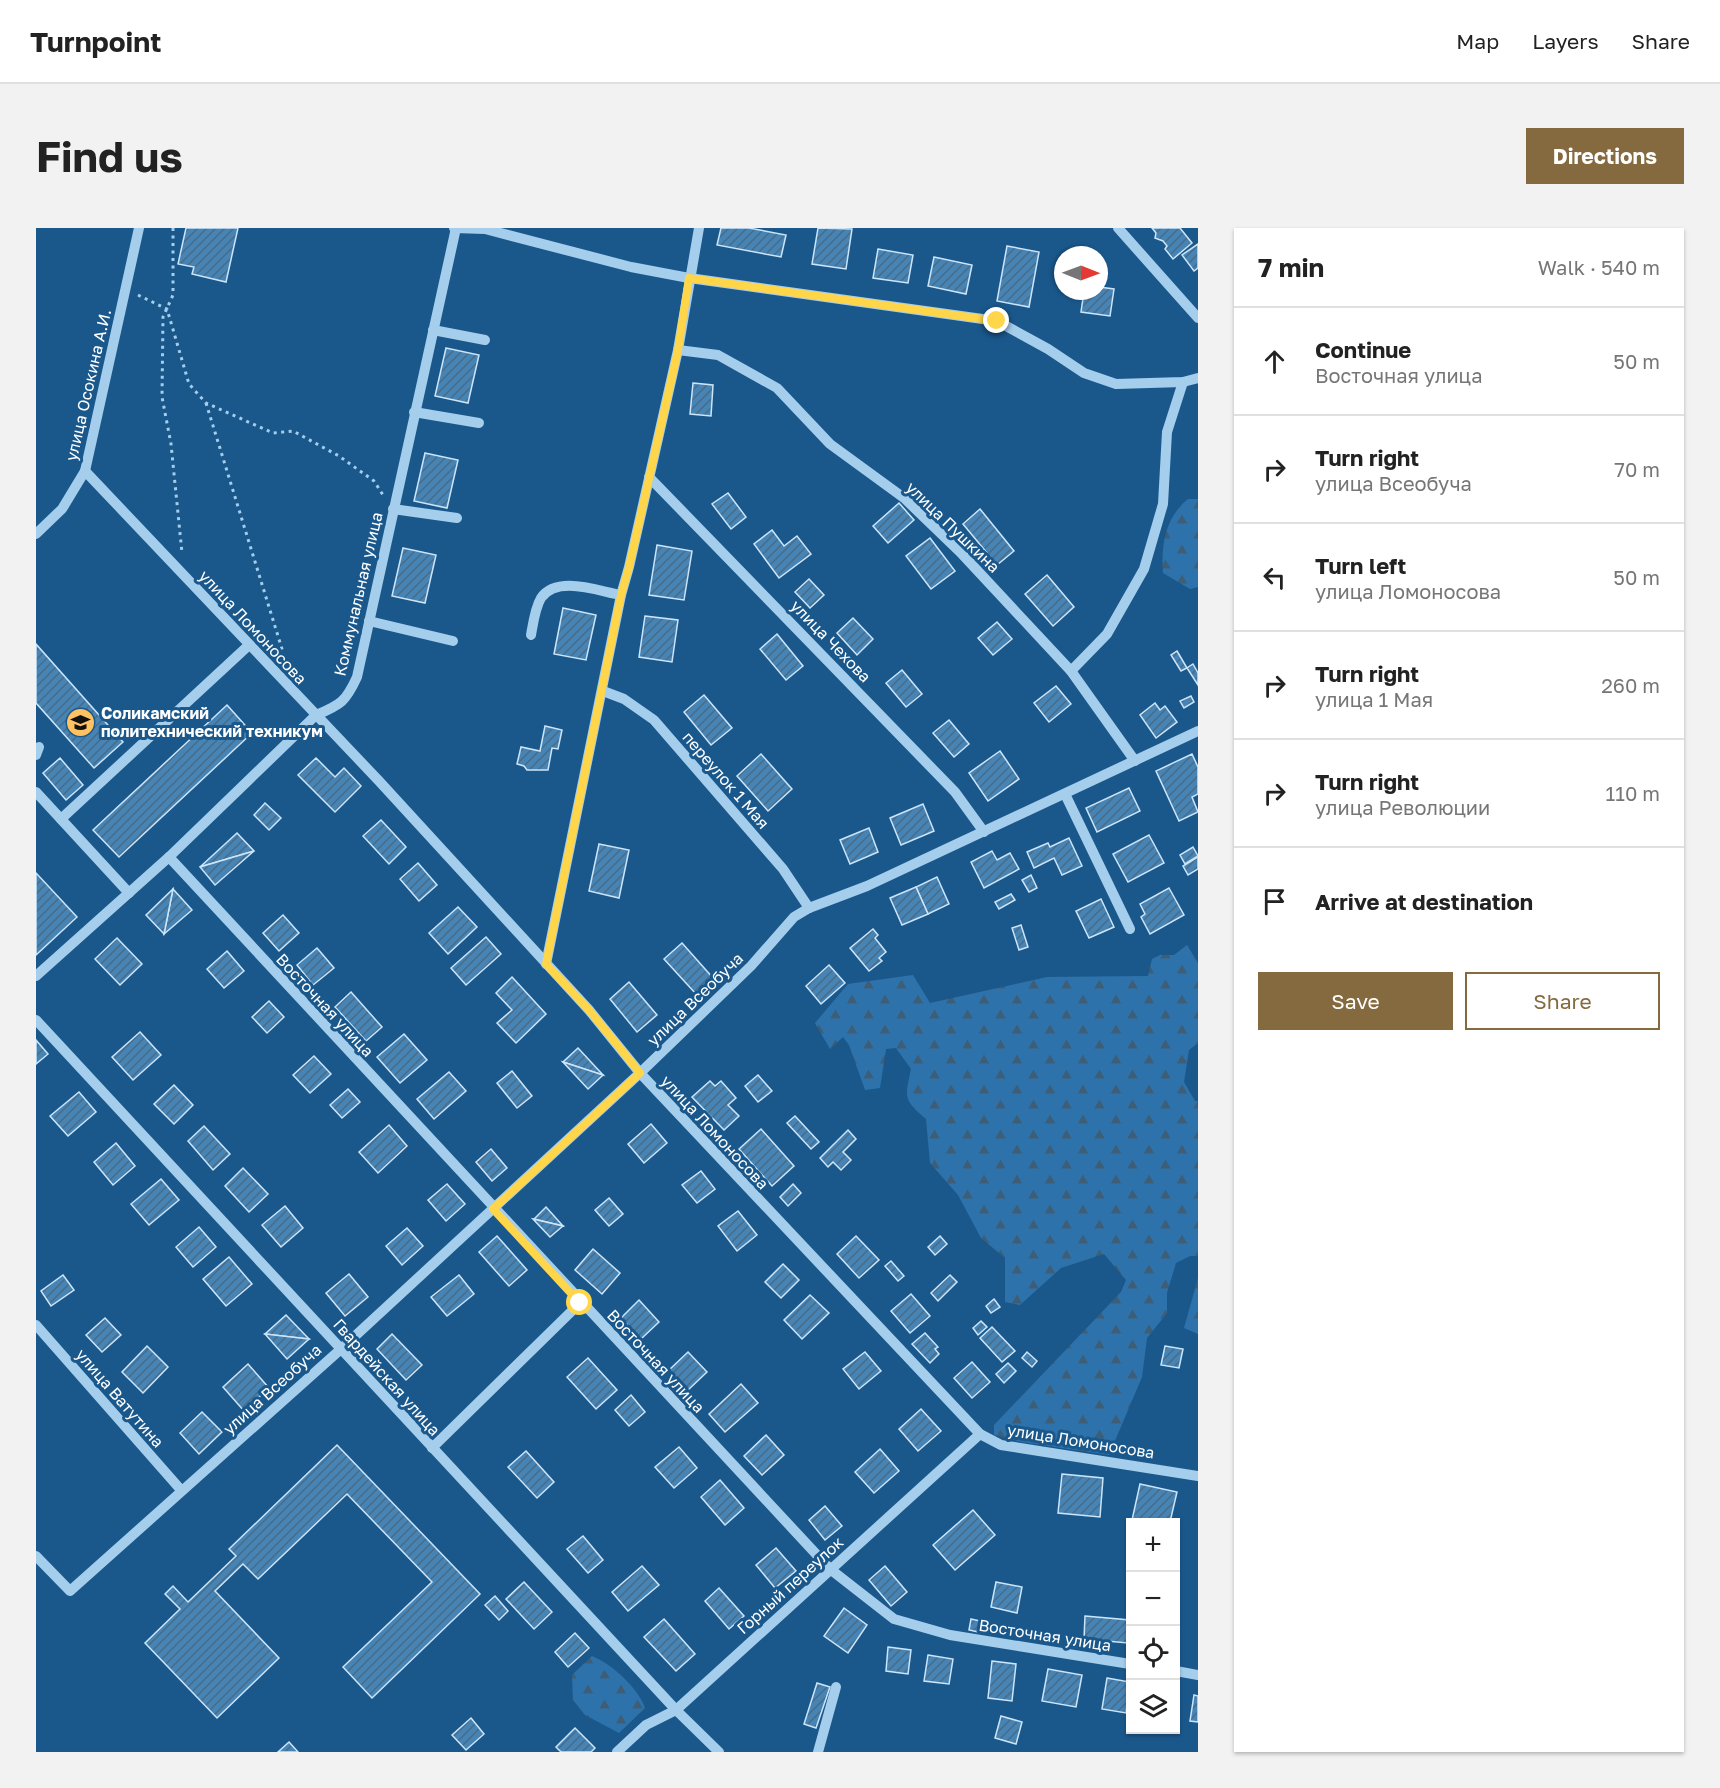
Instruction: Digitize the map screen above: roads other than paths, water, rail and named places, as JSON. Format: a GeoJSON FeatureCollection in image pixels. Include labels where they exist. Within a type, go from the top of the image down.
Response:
{"type":"FeatureCollection","features":[{"type":"Feature","properties":{"kind":"street","name":"улица Осокина А.И."},"geometry":{"type":"LineString","coordinates":[[36,534],[62,509],[85,471],[139,228]]}},
{"type":"Feature","properties":{"kind":"street"},"geometry":{"type":"LineString","coordinates":[[455,228],[503,231],[631,267],[689,278],[997,321],[1048,349],[1084,373],[1116,384],[1183,382],[1198,378]]}},
{"type":"Feature","properties":{"kind":"street","name":"Коммунальная улица"},"geometry":{"type":"LineString","coordinates":[[36,976],[169,857],[316,715],[339,706],[348,695],[357,677],[455,228]]}},
{"type":"Feature","properties":{"kind":"street"},"geometry":{"type":"LineString","coordinates":[[546,964],[621,595],[678,350],[699,228]]}},
{"type":"Feature","properties":{"kind":"street"},"geometry":{"type":"LineString","coordinates":[[1118,228],[1198,318]]}},
{"type":"Feature","properties":{"kind":"street"},"geometry":{"type":"LineString","coordinates":[[433,330],[485,340]]}},
{"type":"Feature","properties":{"kind":"street","name":"улица Пушкина"},"geometry":{"type":"LineString","coordinates":[[678,350],[718,355],[777,388],[830,444],[904,498],[962,554],[1071,671],[1135,761]]}},
{"type":"Feature","properties":{"kind":"street"},"geometry":{"type":"LineString","coordinates":[[1071,671],[1107,634],[1144,569],[1163,504],[1167,432],[1183,382]]}},
{"type":"Feature","properties":{"kind":"street"},"geometry":{"type":"LineString","coordinates":[[414,412],[479,423]]}},
{"type":"Feature","properties":{"kind":"street","name":"улица Ломоносова"},"geometry":{"type":"LineString","coordinates":[[85,471],[316,715],[589,1010],[640,1073],[980,1434],[1001,1444],[1198,1476]]}},
{"type":"Feature","properties":{"kind":"street","name":"улица Чехова"},"geometry":{"type":"LineString","coordinates":[[649,477],[955,792],[984,832]]}},
{"type":"Feature","properties":{"kind":"street"},"geometry":{"type":"LineString","coordinates":[[393,509],[456,518]]}},
{"type":"Feature","properties":{"kind":"street"},"geometry":{"type":"LineString","coordinates":[[531,635],[540,599],[552,588],[563,585],[621,595]]}},
{"type":"Feature","properties":{"kind":"street"},"geometry":{"type":"LineString","coordinates":[[369,621],[453,641]]}},
{"type":"Feature","properties":{"kind":"street"},"geometry":{"type":"LineString","coordinates":[[61,819],[249,645]]}},
{"type":"Feature","properties":{"kind":"street","name":"переулок 1 Мая"},"geometry":{"type":"LineString","coordinates":[[603,691],[624,699],[654,720],[783,869],[809,908]]}},
{"type":"Feature","properties":{"kind":"street","name":"улица Всеобуча"},"geometry":{"type":"LineString","coordinates":[[36,1556],[70,1591],[341,1348],[640,1073],[751,966],[794,917],[809,908],[867,886],[1198,731]]}},
{"type":"Feature","properties":{"kind":"street"},"geometry":{"type":"LineString","coordinates":[[36,792],[129,893]]}},
{"type":"Feature","properties":{"kind":"street"},"geometry":{"type":"LineString","coordinates":[[1065,794],[1130,929]]}},
{"type":"Feature","properties":{"kind":"street","name":"Восточная улица"},"geometry":{"type":"LineString","coordinates":[[169,857],[580,1303],[830,1569],[894,1619],[950,1635],[1126,1663]]}},
{"type":"Feature","properties":{"kind":"street","name":"Гвардейская улица"},"geometry":{"type":"LineString","coordinates":[[36,1020],[676,1710],[719,1752]]}},
{"type":"Feature","properties":{"kind":"street"},"geometry":{"type":"LineString","coordinates":[[432,1448],[580,1303]]}},
{"type":"Feature","properties":{"kind":"street","name":"улица Ватутина"},"geometry":{"type":"LineString","coordinates":[[36,1325],[181,1490]]}},
{"type":"Feature","properties":{"kind":"street","name":"Горный переулок"},"geometry":{"type":"LineString","coordinates":[[617,1752],[646,1725],[676,1710],[980,1434]]}},
{"type":"Feature","properties":{"kind":"street"},"geometry":{"type":"LineString","coordinates":[[1180,1672],[1198,1674]]}},
{"type":"Feature","properties":{"kind":"street"},"geometry":{"type":"LineString","coordinates":[[818,1752],[836,1687]]}},
{"type":"Feature","properties":{"kind":"place","name":"Соликамский политехнический техникум"},"geometry":{"type":"Point","coordinates":[80,722]}}]}
